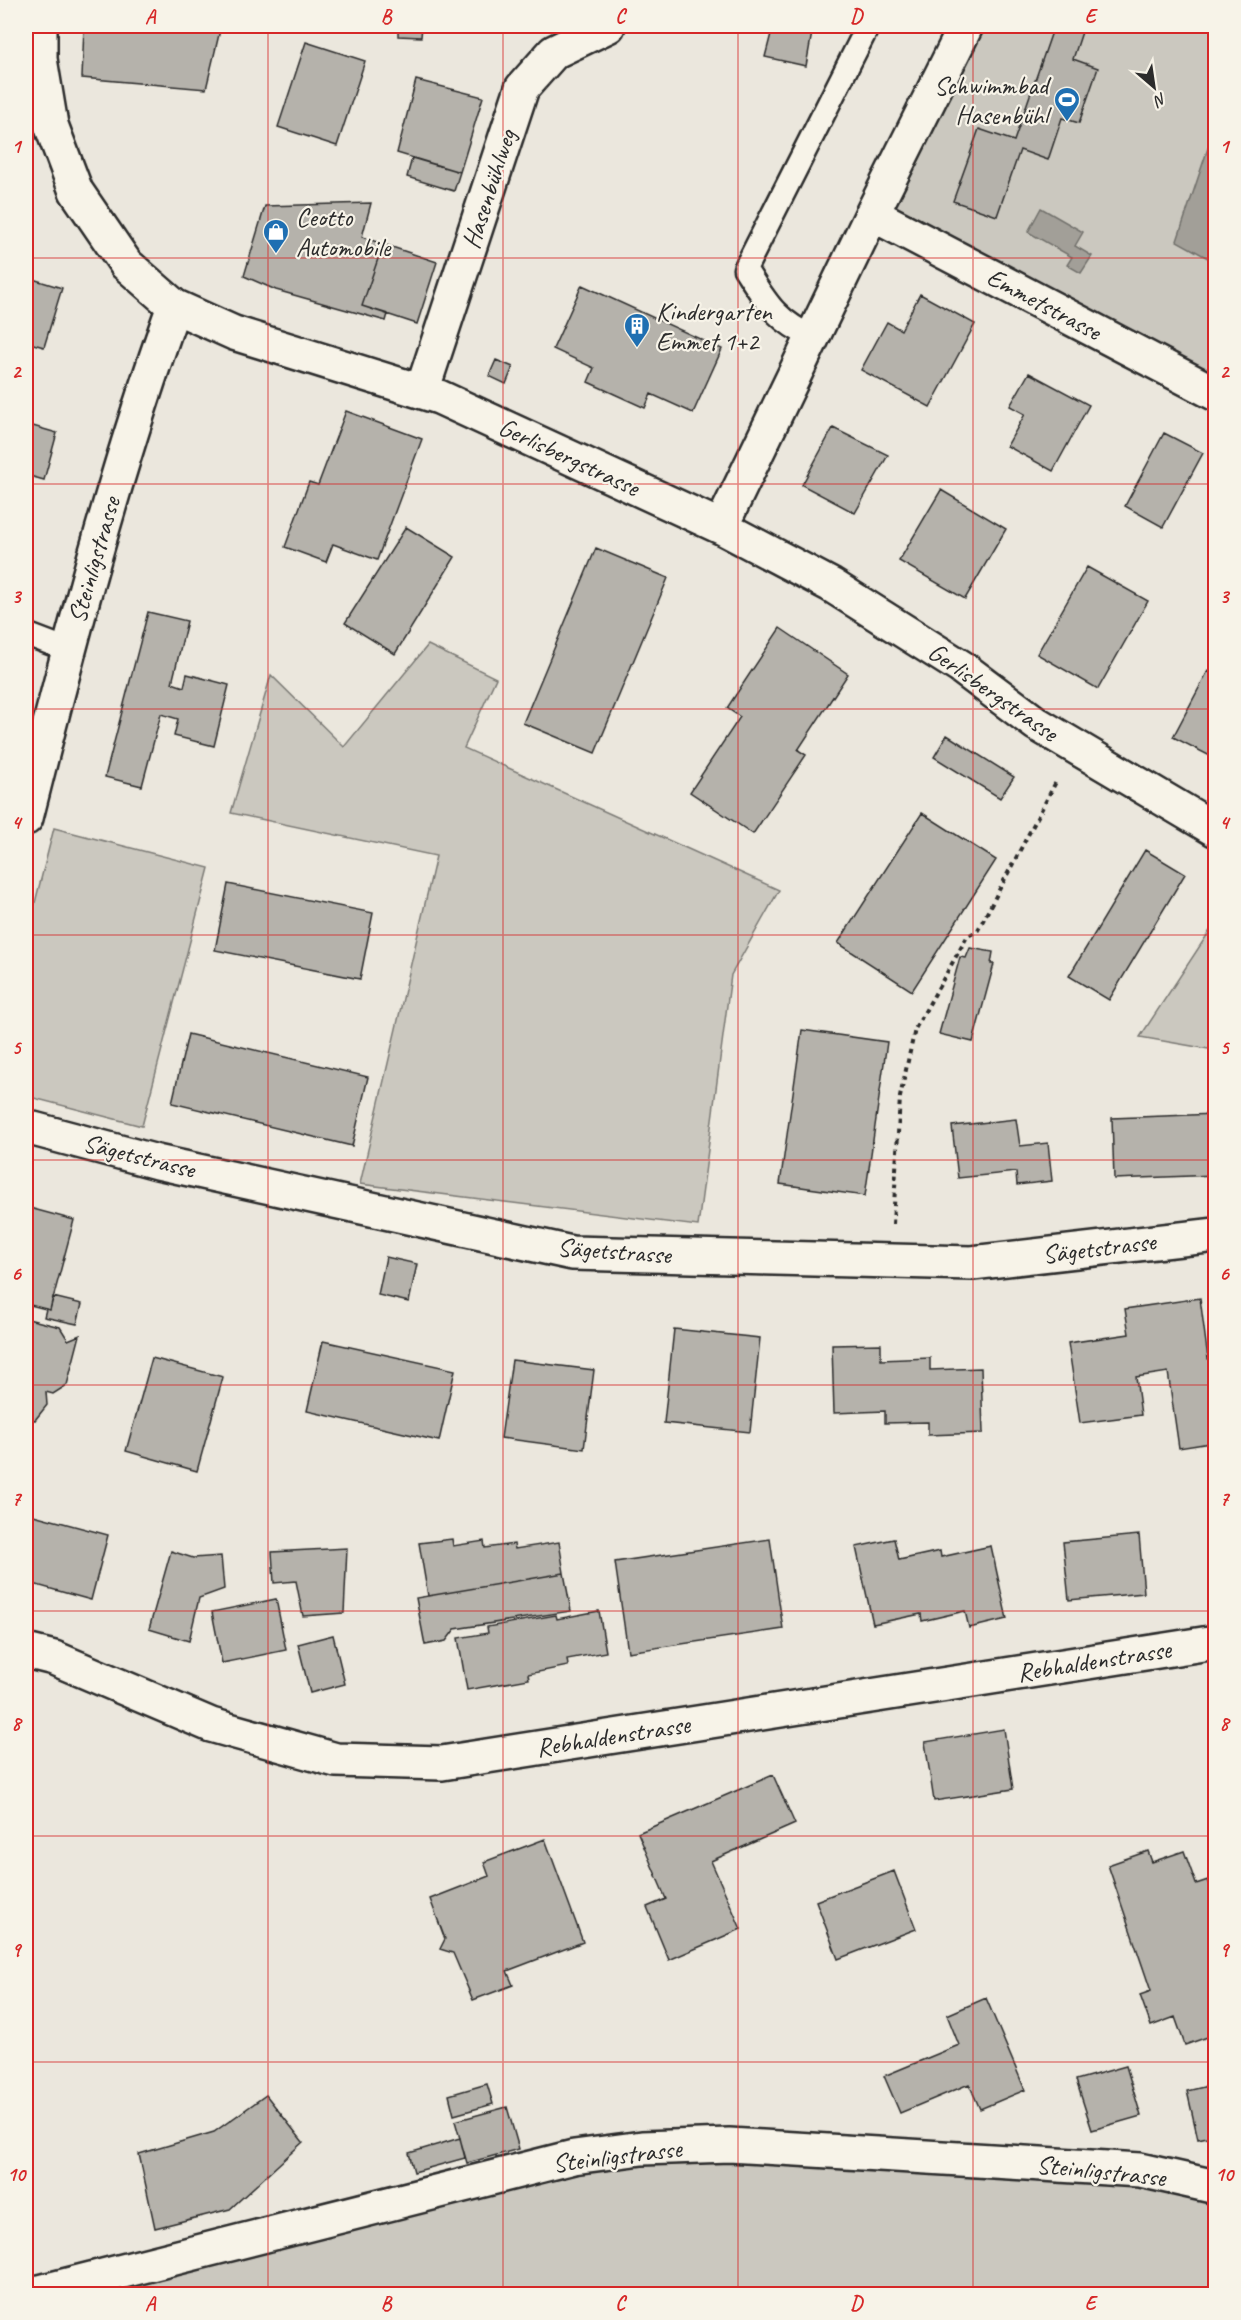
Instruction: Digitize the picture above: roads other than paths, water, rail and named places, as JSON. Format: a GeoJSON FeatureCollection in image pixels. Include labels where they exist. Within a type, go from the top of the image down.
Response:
{"type":"FeatureCollection","features":[{"type":"Feature","properties":{"kind":"street","name":"Gerlisbergstrasse"},"geometry":{"type":"LineString","coordinates":[[40,26],[33,59],[51,125],[76,191],[126,264],[174,306],[234,333],[422,392],[721,527],[831,585],[961,667],[1037,724],[1215,830]]}},
{"type":"Feature","properties":{"kind":"street","name":"Hasenbühlweg"},"geometry":{"type":"LineString","coordinates":[[422,392],[522,88],[554,52],[608,26]]}},
{"type":"Feature","properties":{"kind":"street"},"geometry":{"type":"LineString","coordinates":[[721,527],[814,338],[956,28]]}},
{"type":"Feature","properties":{"kind":"street","name":"Emmetstrasse"},"geometry":{"type":"LineString","coordinates":[[872,213],[1215,394]]}},
{"type":"Feature","properties":{"kind":"street","name":"Steinligstrasse"},"geometry":{"type":"LineString","coordinates":[[26,818],[68,650],[147,381],[174,306]]}},
{"type":"Feature","properties":{"kind":"street","name":"Sägetstrasse"},"geometry":{"type":"LineString","coordinates":[[26,1127],[157,1162],[572,1253],[972,1263],[1215,1235]]}},
{"type":"Feature","properties":{"kind":"street","name":"Rebhaldenstrasse"},"geometry":{"type":"LineString","coordinates":[[26,1651],[54,1658],[211,1725],[336,1760],[442,1762],[1215,1642]]}},
{"type":"Feature","properties":{"kind":"street","name":"Steinligstrasse"},"geometry":{"type":"LineString","coordinates":[[32,2295],[574,2157],[642,2148],[729,2145],[1140,2170],[1215,2187]]}},
{"type":"Feature","properties":{"kind":"lane"},"geometry":{"type":"LineString","coordinates":[[814,338],[796,330],[774,313],[746,269],[868,26]]}},
{"type":"Feature","properties":{"kind":"lane"},"geometry":{"type":"LineString","coordinates":[[26,634],[68,650]]}},
{"type":"Feature","properties":{"kind":"place","name":"Schwimmbad Hasenbühl"},"geometry":{"type":"Point","coordinates":[1067,123]}},
{"type":"Feature","properties":{"kind":"place","name":"Ceotto Automobile"},"geometry":{"type":"Point","coordinates":[276,255]}},
{"type":"Feature","properties":{"kind":"place","name":"Kindergarten Emmet 1+2"},"geometry":{"type":"Point","coordinates":[637,349]}}]}
